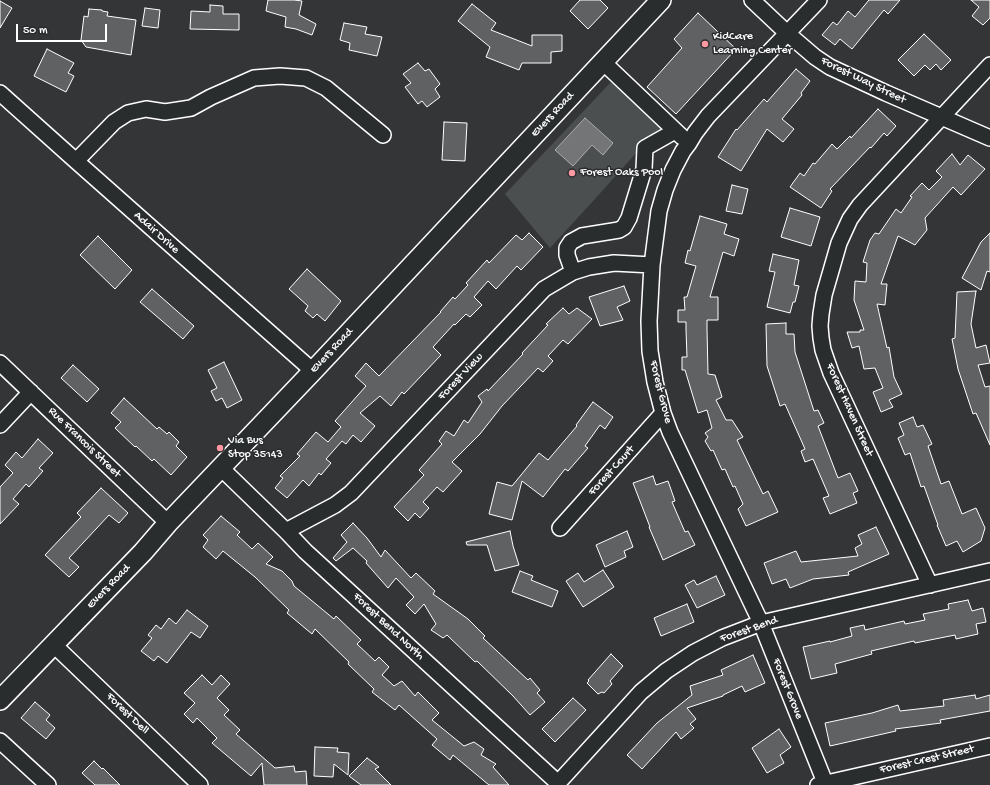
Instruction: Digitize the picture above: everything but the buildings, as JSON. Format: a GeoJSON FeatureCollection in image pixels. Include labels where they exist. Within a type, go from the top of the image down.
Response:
{"type":"FeatureCollection","features":[{"type":"Feature","properties":{"kind":"main road","name":"Evers Road"},"geometry":{"type":"LineString","coordinates":[[0,700],[143,552],[168,523],[313,372],[661,0]]}},
{"type":"Feature","properties":{"kind":"street","name":"Forest Way Street"},"geometry":{"type":"LineString","coordinates":[[752,0],[787,33],[815,57],[830,67],[990,138]]}},
{"type":"Feature","properties":{"kind":"street","name":"Forest Grove"},"geometry":{"type":"LineString","coordinates":[[818,0],[708,116],[683,151],[665,190],[659,212],[652,265],[649,321],[650,351],[655,382],[663,413],[670,432],[761,623],[823,784]]}},
{"type":"Feature","properties":{"kind":"street"},"geometry":{"type":"LineString","coordinates":[[603,62],[689,143]]}},
{"type":"Feature","properties":{"kind":"street","name":"Forest Haven Street"},"geometry":{"type":"LineString","coordinates":[[930,585],[830,373],[823,350],[820,326],[821,314],[824,295],[839,243],[850,219],[860,205],[990,65]]}},
{"type":"Feature","properties":{"kind":"street"},"geometry":{"type":"LineString","coordinates":[[76,161],[114,122],[128,113],[146,109],[165,112],[191,108],[211,97],[254,78],[280,76],[306,78],[326,88],[383,135]]}},
{"type":"Feature","properties":{"kind":"street","name":"Adair Drive"},"geometry":{"type":"LineString","coordinates":[[0,93],[313,372]]}},
{"type":"Feature","properties":{"kind":"street"},"geometry":{"type":"LineString","coordinates":[[573,272],[567,255],[567,248],[571,242],[582,236],[619,230],[624,227],[629,218],[644,169],[646,148],[675,131]]}},
{"type":"Feature","properties":{"kind":"street","name":"Forest View"},"geometry":{"type":"LineString","coordinates":[[286,531],[335,505],[351,494],[544,290],[573,272],[589,267],[614,263],[652,265]]}},
{"type":"Feature","properties":{"kind":"street","name":"Rue Francois Street"},"geometry":{"type":"LineString","coordinates":[[0,364],[168,523]]}},
{"type":"Feature","properties":{"kind":"street"},"geometry":{"type":"LineString","coordinates":[[0,425],[31,392]]}},
{"type":"Feature","properties":{"kind":"street","name":"Forest Court"},"geometry":{"type":"LineString","coordinates":[[560,528],[663,413]]}},
{"type":"Feature","properties":{"kind":"street","name":"Forest Bend North"},"geometry":{"type":"LineString","coordinates":[[221,468],[317,562],[558,783]]}},
{"type":"Feature","properties":{"kind":"street","name":"Forest Bend"},"geometry":{"type":"LineString","coordinates":[[558,783],[641,692],[666,671],[693,653],[722,638],[761,623],[990,571]]}},
{"type":"Feature","properties":{"kind":"street","name":"Forest Dell"},"geometry":{"type":"LineString","coordinates":[[53,644],[200,785]]}},
{"type":"Feature","properties":{"kind":"street"},"geometry":{"type":"LineString","coordinates":[[0,741],[48,785]]}},
{"type":"Feature","properties":{"kind":"street","name":"Forest Crest Street"},"geometry":{"type":"LineString","coordinates":[[823,784],[990,746]]}},
{"type":"Feature","properties":{"kind":"shaded area","name":"Forest Oaks Pool"},"geometry":{"type":"Polygon","coordinates":[[[612,81],[660,128],[550,248],[505,194],[612,81]]]}},
{"type":"Feature","properties":{"kind":"shaded area"},"geometry":{"type":"Polygon","coordinates":[[[585,118],[613,143],[603,155],[592,145],[573,166],[555,150],[585,118]]]}},
{"type":"Feature","properties":{"kind":"place","name":"KidCare Learning Center"},"geometry":{"type":"Point","coordinates":[705,44]}},
{"type":"Feature","properties":{"kind":"place","name":"Forest Oaks Pool"},"geometry":{"type":"Point","coordinates":[572,173]}},
{"type":"Feature","properties":{"kind":"place","name":"Via Bus Stop 35143"},"geometry":{"type":"Point","coordinates":[220,448]}}]}
